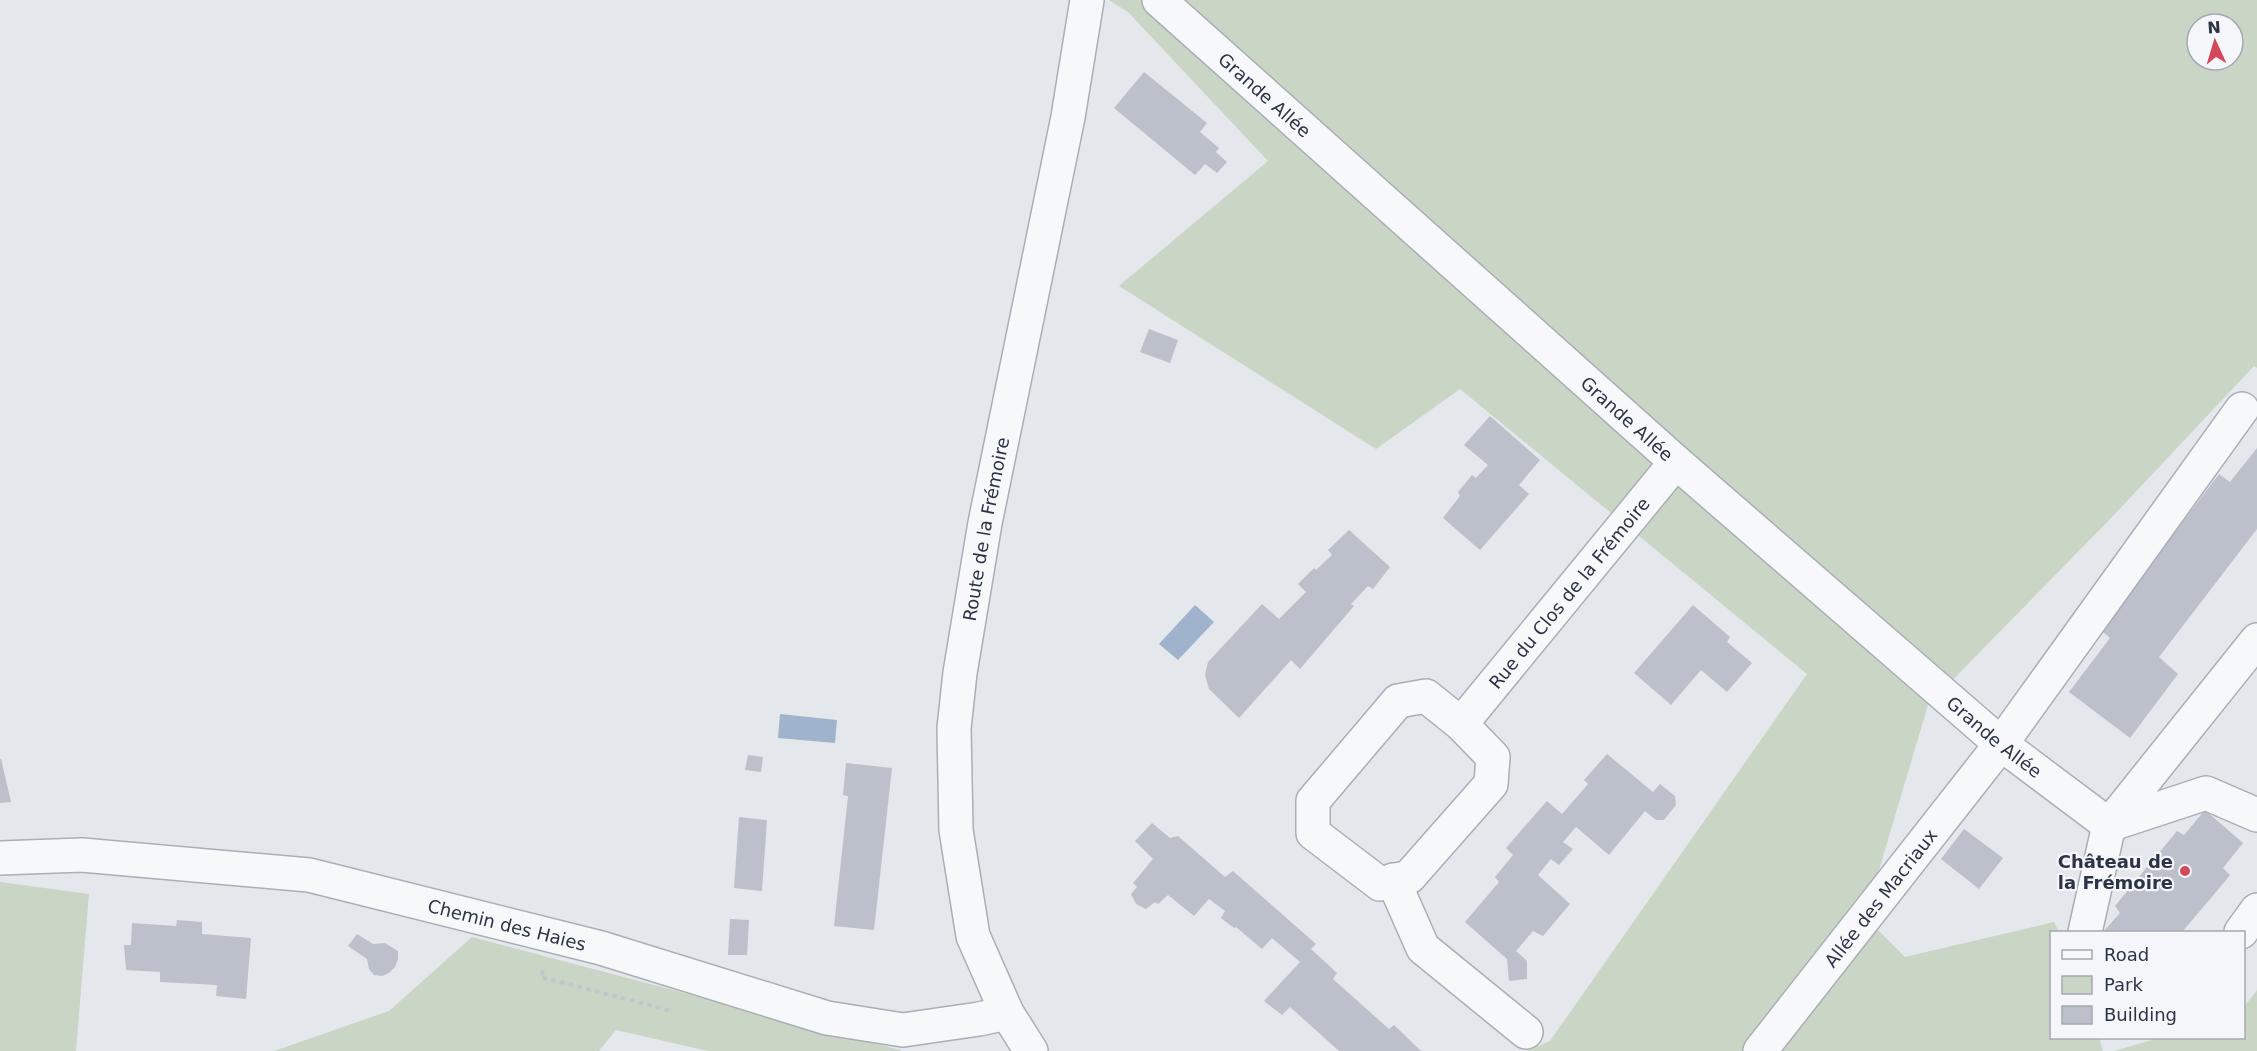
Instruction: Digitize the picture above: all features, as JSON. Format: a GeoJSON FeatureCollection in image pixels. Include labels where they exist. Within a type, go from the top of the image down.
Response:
{"type":"FeatureCollection","features":[{"type":"Feature","properties":{"kind":"street","name":"Route de la Frémoire"},"geometry":{"type":"LineString","coordinates":[[1031,1051],[1007,1013],[973,936],[956,830],[954,728],[960,673],[985,524],[1066,129],[1087,0]]}},
{"type":"Feature","properties":{"kind":"street","name":"Grande Allée"},"geometry":{"type":"LineString","coordinates":[[1159,0],[1676,462],[2001,744],[2109,825]]}},
{"type":"Feature","properties":{"kind":"street","name":"Allée des Macriaux"},"geometry":{"type":"LineString","coordinates":[[1760,1051],[2001,744],[2242,409]]}},
{"type":"Feature","properties":{"kind":"street","name":"Rue du Clos de la Frémoire"},"geometry":{"type":"LineString","coordinates":[[1461,724],[1676,462]]}},
{"type":"Feature","properties":{"kind":"street"},"geometry":{"type":"LineString","coordinates":[[2085,931],[2109,825],[2257,640]]}},
{"type":"Feature","properties":{"kind":"street"},"geometry":{"type":"LineString","coordinates":[[1426,696],[1461,724],[1493,757],[1491,784],[1409,877],[1380,884],[1313,833],[1313,801],[1398,701],[1426,696]]}},
{"type":"Feature","properties":{"kind":"street"},"geometry":{"type":"LineString","coordinates":[[2109,825],[2206,793],[2257,815]]}},
{"type":"Feature","properties":{"kind":"street","name":"Chemin des Haies"},"geometry":{"type":"LineString","coordinates":[[0,858],[82,855],[309,874],[601,948],[827,1018],[903,1030],[979,1020],[1007,1013]]}},
{"type":"Feature","properties":{"kind":"street"},"geometry":{"type":"LineString","coordinates":[[1393,880],[1423,948],[1526,1032]]}},
{"type":"Feature","properties":{"kind":"street"},"geometry":{"type":"LineString","coordinates":[[2242,931],[2257,910]]}},
{"type":"Feature","properties":{"kind":"green space"},"geometry":{"type":"Polygon","coordinates":[[[1109,0],[2257,0],[2257,368],[2254,366],[2113,516],[1928,705],[1865,917],[1905,957],[2054,922],[2058,931],[2050,931],[2050,1039],[2099,1039],[2103,1051],[1527,1051],[1550,1041],[1807,674],[1460,389],[1376,449],[1119,286],[1268,161],[1128,12],[1109,0]]]}},
{"type":"Feature","properties":{"kind":"green space"},"geometry":{"type":"Polygon","coordinates":[[[0,882],[89,894],[76,1051],[0,1051],[0,882]]]}},
{"type":"Feature","properties":{"kind":"green space"},"geometry":{"type":"Polygon","coordinates":[[[472,937],[901,1051],[708,1051],[616,1030],[599,1051],[274,1051],[389,1011],[472,937]]]}},
{"type":"Feature","properties":{"kind":"green space"},"geometry":{"type":"Polygon","coordinates":[[[2257,990],[2257,1051],[2114,1051],[2156,1039],[2245,1039],[2245,1006],[2257,990]]]}},
{"type":"Feature","properties":{"kind":"water"},"geometry":{"type":"Polygon","coordinates":[[[1195,605],[1214,622],[1178,660],[1159,644],[1195,605]]]}},
{"type":"Feature","properties":{"kind":"water"},"geometry":{"type":"Polygon","coordinates":[[[780,714],[837,720],[835,743],[778,738],[780,714]]]}},
{"type":"Feature","properties":{"kind":"building"},"geometry":{"type":"Polygon","coordinates":[[[1144,72],[1207,123],[1200,132],[1219,148],[1216,152],[1227,162],[1217,173],[1205,164],[1195,175],[1114,108],[1144,72]]]}},
{"type":"Feature","properties":{"kind":"building"},"geometry":{"type":"Polygon","coordinates":[[[1149,329],[1178,340],[1170,363],[1140,352],[1149,329]]]}},
{"type":"Feature","properties":{"kind":"building"},"geometry":{"type":"Polygon","coordinates":[[[1490,416],[1540,460],[1519,485],[1529,494],[1480,550],[1443,518],[1460,496],[1458,492],[1472,475],[1476,478],[1488,465],[1464,445],[1490,416]]]}},
{"type":"Feature","properties":{"kind":"building"},"geometry":{"type":"Polygon","coordinates":[[[2257,448],[2257,529],[2159,657],[2178,674],[2130,738],[2069,692],[2110,638],[2101,630],[2219,474],[2230,482],[2257,448]]]}},
{"type":"Feature","properties":{"kind":"building"},"geometry":{"type":"Polygon","coordinates":[[[1349,530],[1390,567],[1373,589],[1368,586],[1351,604],[1354,606],[1300,669],[1291,660],[1239,718],[1209,689],[1205,675],[1208,662],[1262,604],[1279,619],[1306,592],[1298,584],[1332,555],[1328,550],[1349,530]]]}},
{"type":"Feature","properties":{"kind":"building"},"geometry":{"type":"Polygon","coordinates":[[[1693,605],[1730,637],[1727,642],[1752,663],[1727,692],[1701,670],[1671,705],[1634,673],[1693,605]]]}},
{"type":"Feature","properties":{"kind":"building"},"geometry":{"type":"Polygon","coordinates":[[[1607,754],[1653,792],[1660,784],[1675,796],[1676,805],[1664,820],[1656,820],[1645,811],[1609,855],[1576,827],[1563,842],[1573,849],[1559,865],[1551,859],[1538,875],[1570,904],[1543,936],[1533,931],[1516,951],[1527,961],[1527,979],[1509,981],[1507,959],[1465,922],[1499,882],[1495,877],[1513,855],[1506,848],[1547,801],[1562,814],[1588,784],[1584,780],[1607,754]]]}},
{"type":"Feature","properties":{"kind":"building"},"geometry":{"type":"Polygon","coordinates":[[[748,755],[763,757],[761,772],[745,770],[748,755]]]}},
{"type":"Feature","properties":{"kind":"building"},"geometry":{"type":"Polygon","coordinates":[[[1,759],[11,802],[0,803],[1,759]]]}},
{"type":"Feature","properties":{"kind":"building"},"geometry":{"type":"Polygon","coordinates":[[[846,763],[892,768],[874,930],[834,926],[848,796],[843,795],[846,763]]]}},
{"type":"Feature","properties":{"kind":"building","name":"Château de la Frémoire"},"geometry":{"type":"Polygon","coordinates":[[[2205,810],[2243,843],[2223,868],[2230,875],[2227,879],[2183,931],[2104,931],[2120,913],[2115,906],[2177,831],[2184,835],[2205,810]]]}},
{"type":"Feature","properties":{"kind":"building"},"geometry":{"type":"Polygon","coordinates":[[[739,817],[767,820],[762,891],[734,888],[739,817]]]}},
{"type":"Feature","properties":{"kind":"building"},"geometry":{"type":"Polygon","coordinates":[[[1152,823],[1170,838],[1178,836],[1225,877],[1233,871],[1316,944],[1311,949],[1337,973],[1333,979],[1389,1029],[1394,1025],[1421,1051],[1339,1051],[1290,1007],[1282,1015],[1264,1001],[1300,962],[1272,938],[1262,949],[1236,927],[1234,928],[1221,918],[1225,911],[1209,899],[1194,916],[1168,895],[1158,904],[1155,902],[1146,909],[1136,904],[1131,894],[1137,887],[1133,883],[1153,859],[1135,841],[1152,823]]]}},
{"type":"Feature","properties":{"kind":"building"},"geometry":{"type":"Polygon","coordinates":[[[1964,829],[2003,858],[1979,889],[1941,859],[1964,829]]]}},
{"type":"Feature","properties":{"kind":"building"},"geometry":{"type":"Polygon","coordinates":[[[730,919],[749,920],[747,955],[728,955],[730,919]]]}},
{"type":"Feature","properties":{"kind":"building"},"geometry":{"type":"Polygon","coordinates":[[[177,920],[202,922],[202,934],[251,938],[246,999],[216,996],[217,985],[160,982],[160,972],[126,970],[124,945],[131,945],[132,923],[176,926],[177,920]]]}},
{"type":"Feature","properties":{"kind":"building"},"geometry":{"type":"Polygon","coordinates":[[[357,934],[373,944],[385,943],[398,951],[395,967],[389,973],[382,976],[374,975],[369,969],[367,959],[348,946],[357,934]]]}},
{"type":"Feature","properties":{"kind":"place","name":"Château de la Frémoire"},"geometry":{"type":"Point","coordinates":[2185,871]}}]}
